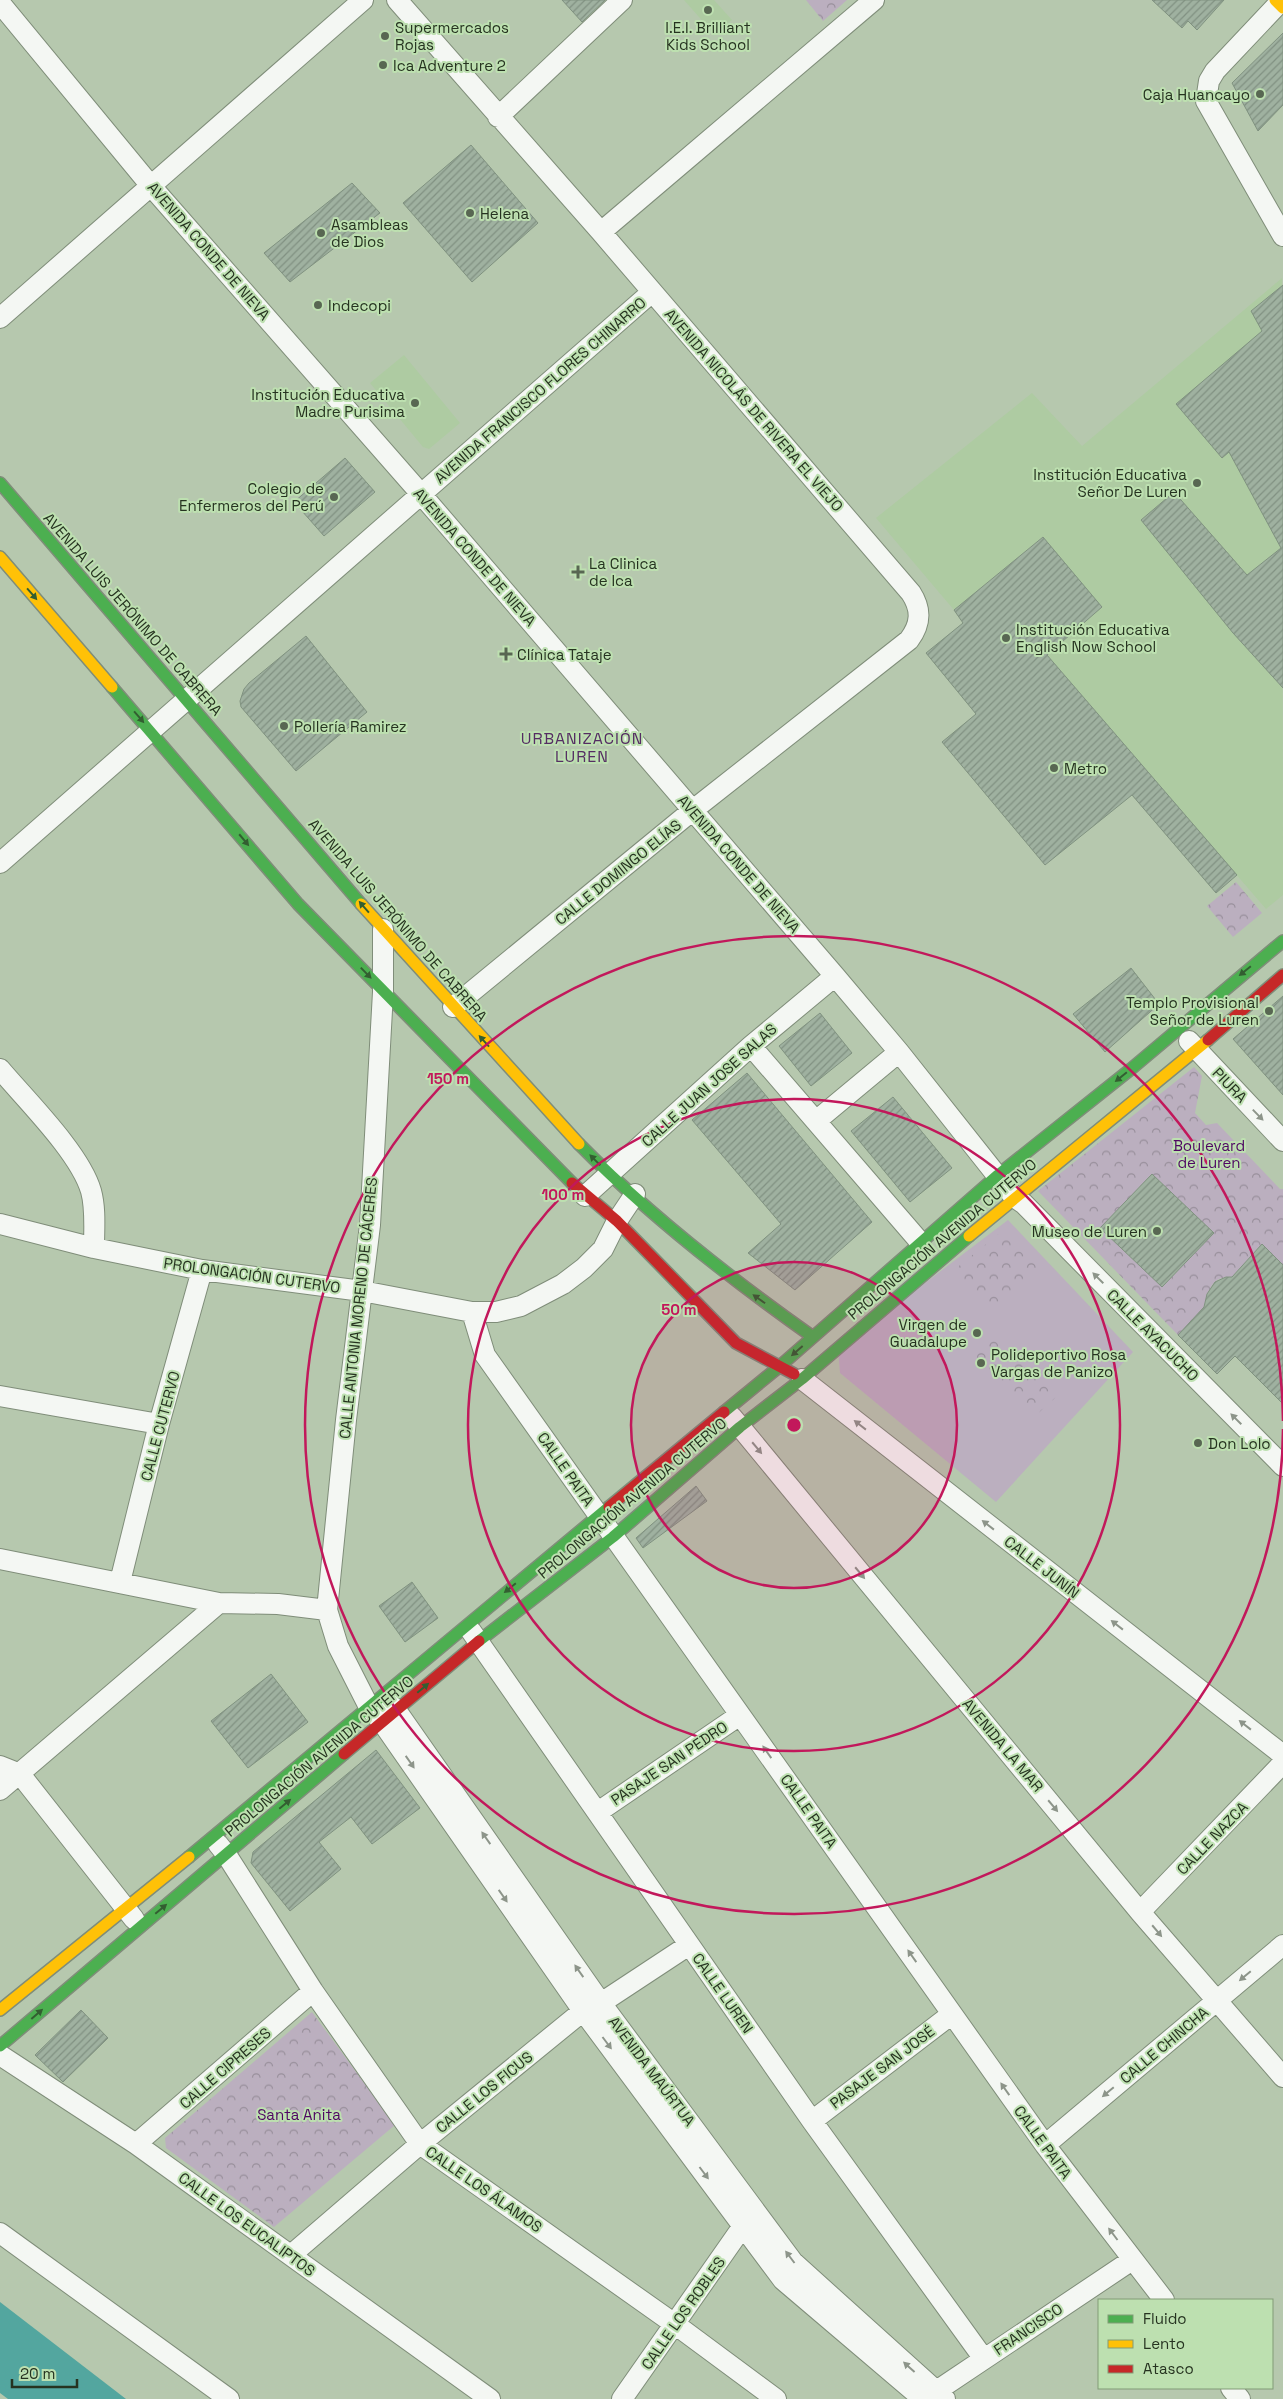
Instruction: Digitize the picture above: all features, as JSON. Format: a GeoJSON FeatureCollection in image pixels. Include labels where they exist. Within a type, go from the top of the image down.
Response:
{"type":"FeatureCollection","features":[{"type":"Feature","properties":{"kind":"street"},"geometry":{"type":"LineString","coordinates":[[0,318],[363,0]]}},
{"type":"Feature","properties":{"kind":"street","name":"AVENIDA NICOLÁS DE RIVERA EL VIEJO"},"geometry":{"type":"LineString","coordinates":[[397,0],[601,232],[911,593],[920,612],[919,622]]}},
{"type":"Feature","properties":{"kind":"street"},"geometry":{"type":"LineString","coordinates":[[498,117],[622,0]]}},
{"type":"Feature","properties":{"kind":"street"},"geometry":{"type":"LineString","coordinates":[[601,232],[874,0]]}},
{"type":"Feature","properties":{"kind":"street","name":"AVENIDA CONDE DE NIEVA"},"geometry":{"type":"LineString","coordinates":[[0,3],[151,186],[421,494],[900,1052],[1019,1200]]}},
{"type":"Feature","properties":{"kind":"street"},"geometry":{"type":"LineString","coordinates":[[1280,3],[1212,76],[1206,91],[1206,101],[1283,236]]}},
{"type":"Feature","properties":{"kind":"street","name":"AVENIDA FRANCISCO FLORES CHINARRO"},"geometry":{"type":"LineString","coordinates":[[0,863],[652,292]]}},
{"type":"Feature","properties":{"kind":"street","name":"AVENIDA LUIS JERÓNIMO DE CABRERA"},"geometry":{"type":"LineString","coordinates":[[0,483],[383,928],[552,1117],[609,1174],[749,1292],[813,1337]]}},
{"type":"Feature","properties":{"kind":"street"},"geometry":{"type":"LineString","coordinates":[[0,557],[151,730],[298,904],[585,1196],[617,1221],[736,1343],[802,1379]]}},
{"type":"Feature","properties":{"kind":"street","name":"CALLE DOMINGO ELÍAS"},"geometry":{"type":"LineString","coordinates":[[453,1007],[693,810],[909,640],[919,622]]}},
{"type":"Feature","properties":{"kind":"street","name":"CALLE ANTONIA MORENO DE CÁCERES"},"geometry":{"type":"LineString","coordinates":[[382,1709],[357,1682],[338,1646],[327,1610],[346,1420],[370,1225],[384,992],[383,928]]}},
{"type":"Feature","properties":{"kind":"street","name":"PROLONGACIÓN AVENIDA CUTERVO"},"geometry":{"type":"LineString","coordinates":[[0,2046],[226,1854],[382,1709],[465,1625],[780,1366],[998,1174],[1131,1069],[1178,1027],[1283,941]]}},
{"type":"Feature","properties":{"kind":"street","name":"PROLONGACIÓN AVENIDA CUTERVO"},"geometry":{"type":"LineString","coordinates":[[0,2010],[126,1909],[211,1837],[382,1709],[479,1642],[613,1537],[740,1427],[802,1379],[1019,1200],[1283,974]]}},
{"type":"Feature","properties":{"kind":"street","name":"CALLE JUAN JOSE SALAS"},"geometry":{"type":"LineString","coordinates":[[585,1196],[751,1046],[835,976]]}},
{"type":"Feature","properties":{"kind":"street","name":"PIURA"},"geometry":{"type":"LineString","coordinates":[[1178,1027],[1196,1050],[1283,1141]]}},
{"type":"Feature","properties":{"kind":"street"},"geometry":{"type":"LineString","coordinates":[[751,1046],[920,1242]]}},
{"type":"Feature","properties":{"kind":"street"},"geometry":{"type":"LineString","coordinates":[[816,1121],[900,1052]]}},
{"type":"Feature","properties":{"kind":"street"},"geometry":{"type":"LineString","coordinates":[[0,1069],[83,1170],[91,1192],[94,1214],[94,1248]]}},
{"type":"Feature","properties":{"kind":"street","name":"PROLONGACIÓN CUTERVO"},"geometry":{"type":"LineString","coordinates":[[0,1224],[94,1248],[202,1270],[362,1291],[472,1312],[496,1312],[521,1306],[563,1284],[603,1249],[617,1221],[635,1194]]}},
{"type":"Feature","properties":{"kind":"street","name":"CALLE AYACUCHO"},"geometry":{"type":"LineString","coordinates":[[1019,1200],[1283,1466]]}},
{"type":"Feature","properties":{"kind":"street","name":"CALLE CUTERVO"},"geometry":{"type":"LineString","coordinates":[[120,1582],[159,1424],[202,1270]]}},
{"type":"Feature","properties":{"kind":"street","name":"CALLE PAITA"},"geometry":{"type":"LineString","coordinates":[[472,1312],[485,1355],[1045,2145],[1163,2299]]}},
{"type":"Feature","properties":{"kind":"street"},"geometry":{"type":"LineString","coordinates":[[736,1343],[741,1362]]}},
{"type":"Feature","properties":{"kind":"street","name":"CALLE JUNÍN"},"geometry":{"type":"LineString","coordinates":[[802,1379],[1283,1755]]}},
{"type":"Feature","properties":{"kind":"street"},"geometry":{"type":"LineString","coordinates":[[727,1409],[740,1385]]}},
{"type":"Feature","properties":{"kind":"street"},"geometry":{"type":"LineString","coordinates":[[0,1396],[159,1424]]}},
{"type":"Feature","properties":{"kind":"street","name":"AVENIDA LA MAR"},"geometry":{"type":"LineString","coordinates":[[727,1409],[1140,1912],[1283,2077]]}},
{"type":"Feature","properties":{"kind":"street"},"geometry":{"type":"LineString","coordinates":[[0,1560],[120,1582],[219,1603],[278,1604],[327,1610]]}},
{"type":"Feature","properties":{"kind":"street"},"geometry":{"type":"LineString","coordinates":[[0,1790],[219,1603]]}},
{"type":"Feature","properties":{"kind":"street","name":"CALLE LUREN"},"geometry":{"type":"LineString","coordinates":[[465,1625],[479,1642],[598,1812],[812,2121],[984,2359]]}},
{"type":"Feature","properties":{"kind":"street","name":"AVENIDA MAÚRTUA"},"geometry":{"type":"LineString","coordinates":[[382,1709],[592,2007],[743,2226],[783,2280],[932,2397]]}},
{"type":"Feature","properties":{"kind":"street","name":"PASAJE SAN PEDRO"},"geometry":{"type":"LineString","coordinates":[[598,1812],[740,1715]]}},
{"type":"Feature","properties":{"kind":"street","name":"CALLE NAZCA"},"geometry":{"type":"LineString","coordinates":[[1140,1912],[1283,1763]]}},
{"type":"Feature","properties":{"kind":"street"},"geometry":{"type":"LineString","coordinates":[[0,1766],[20,1774],[140,1926]]}},
{"type":"Feature","properties":{"kind":"street","name":"CALLE LOS ÁLAMOS"},"geometry":{"type":"LineString","coordinates":[[211,1837],[226,1854],[313,1991],[420,2144],[676,2325],[776,2399]]}},
{"type":"Feature","properties":{"kind":"street","name":"CALLE LOS FICUS"},"geometry":{"type":"LineString","coordinates":[[290,2255],[420,2144],[592,2007],[689,1945]]}},
{"type":"Feature","properties":{"kind":"street","name":"CALLE CHINCHA"},"geometry":{"type":"LineString","coordinates":[[1045,2145],[1283,1945]]}},
{"type":"Feature","properties":{"kind":"street","name":"CALLE CIPRESES"},"geometry":{"type":"LineString","coordinates":[[136,2144],[313,1991]]}},
{"type":"Feature","properties":{"kind":"street","name":"AVENIDA MAÚRTUA"},"geometry":{"type":"LineString","coordinates":[[592,2007],[794,2262],[932,2397]]}},
{"type":"Feature","properties":{"kind":"street","name":"PASAJE SAN JOSÉ"},"geometry":{"type":"LineString","coordinates":[[812,2121],[952,2014]]}},
{"type":"Feature","properties":{"kind":"street","name":"CALLE LOS EUCALIPTOS"},"geometry":{"type":"LineString","coordinates":[[0,2055],[136,2144],[490,2399]]}},
{"type":"Feature","properties":{"kind":"street","name":"CALLE LOS ROBLES"},"geometry":{"type":"LineString","coordinates":[[622,2399],[676,2325],[743,2226]]}},
{"type":"Feature","properties":{"kind":"street"},"geometry":{"type":"LineString","coordinates":[[0,2233],[229,2399]]}},
{"type":"Feature","properties":{"kind":"street","name":"FRANCISCO"},"geometry":{"type":"LineString","coordinates":[[932,2397],[984,2359],[1132,2260]]}},
{"type":"Feature","properties":{"kind":"street"},"geometry":{"type":"LineString","coordinates":[[1232,2389],[1240,2399]]}},
{"type":"Feature","properties":{"kind":"shaded area","name":"I.E.I. Brilliant Kids School"},"geometry":{"type":"Polygon","coordinates":[[[684,0],[714,0],[732,20],[714,34],[684,0]]]}},
{"type":"Feature","properties":{"kind":"shaded area"},"geometry":{"type":"Polygon","coordinates":[[[1282,278],[1283,895],[1266,909],[1047,655],[1101,607],[1043,537],[954,610],[876,518],[1032,393],[1082,446],[1282,278]]]}},
{"type":"Feature","properties":{"kind":"shaded area","name":"Institución Educativa Madre Purisima"},"geometry":{"type":"Polygon","coordinates":[[[404,355],[460,423],[429,449],[423,447],[370,383],[404,355]]]}},
{"type":"Feature","properties":{"kind":"green space"},"geometry":{"type":"Polygon","coordinates":[[[806,0],[847,0],[823,21],[806,0]]]}},
{"type":"Feature","properties":{"kind":"green space"},"geometry":{"type":"Polygon","coordinates":[[[1236,882],[1262,913],[1233,937],[1207,906],[1236,882]]]}},
{"type":"Feature","properties":{"kind":"green space","name":"Boulevard de Luren"},"geometry":{"type":"Polygon","coordinates":[[[1194,1067],[1202,1076],[1195,1113],[1206,1125],[1217,1123],[1280,1189],[1283,1189],[1283,1265],[1262,1244],[1232,1277],[1223,1278],[1213,1283],[1203,1308],[1178,1335],[1038,1191],[1194,1067]],[[1152,1174],[1100,1228],[1162,1287],[1214,1233],[1152,1174]]]}},
{"type":"Feature","properties":{"kind":"green space","name":"Polideportivo Rosa Vargas de Panizo"},"geometry":{"type":"Polygon","coordinates":[[[1008,1220],[1133,1352],[996,1502],[840,1373],[838,1349],[1008,1220]]]}},
{"type":"Feature","properties":{"kind":"green space"},"geometry":{"type":"Polygon","coordinates":[[[1002,1231],[1038,1267],[991,1310],[954,1270],[1002,1231]]]}},
{"type":"Feature","properties":{"kind":"green space"},"geometry":{"type":"Polygon","coordinates":[[[997,1334],[1056,1397],[1033,1418],[974,1355],[997,1334]]]}},
{"type":"Feature","properties":{"kind":"green space","name":"Santa Anita"},"geometry":{"type":"Polygon","coordinates":[[[312,2012],[395,2125],[274,2227],[166,2148],[165,2138],[312,2012]]]}},
{"type":"Feature","properties":{"kind":"water"},"geometry":{"type":"Polygon","coordinates":[[[0,2302],[126,2399],[8,2399],[0,2393],[0,2302]]]}},
{"type":"Feature","properties":{"kind":"building"},"geometry":{"type":"Polygon","coordinates":[[[562,0],[605,0],[582,22],[562,0]]]}},
{"type":"Feature","properties":{"kind":"building"},"geometry":{"type":"Polygon","coordinates":[[[1152,0],[1224,0],[1197,30],[1188,21],[1182,28],[1152,0]]]}},
{"type":"Feature","properties":{"kind":"building","name":"Caja Huancayo"},"geometry":{"type":"Polygon","coordinates":[[[1283,33],[1283,105],[1258,131],[1232,83],[1283,33]]]}},
{"type":"Feature","properties":{"kind":"building","name":"Helena"},"geometry":{"type":"Polygon","coordinates":[[[471,145],[538,223],[472,282],[403,203],[471,145]]]}},
{"type":"Feature","properties":{"kind":"building","name":"Asambleas de Dios"},"geometry":{"type":"Polygon","coordinates":[[[352,183],[380,213],[290,282],[264,253],[352,183]]]}},
{"type":"Feature","properties":{"kind":"building"},"geometry":{"type":"Polygon","coordinates":[[[1283,285],[1283,688],[1233,633],[1141,520],[1174,492],[1247,575],[1281,548],[1229,452],[1222,458],[1176,404],[1262,331],[1251,311],[1283,285]]]}},
{"type":"Feature","properties":{"kind":"building","name":"Colegio de Enfermeros del Perú"},"geometry":{"type":"Polygon","coordinates":[[[345,458],[375,492],[324,536],[294,502],[345,458]]]}},
{"type":"Feature","properties":{"kind":"building","name":"Metro"},"geometry":{"type":"Polygon","coordinates":[[[1043,537],[1102,607],[1047,655],[1237,875],[1216,893],[1132,795],[1045,865],[942,742],[976,714],[926,653],[963,623],[954,610],[1043,537]]]}},
{"type":"Feature","properties":{"kind":"building"},"geometry":{"type":"Polygon","coordinates":[[[306,636],[367,712],[296,771],[241,707],[240,701],[244,689],[249,683],[306,636]]]}},
{"type":"Feature","properties":{"kind":"building"},"geometry":{"type":"Polygon","coordinates":[[[1131,968],[1159,1004],[1105,1052],[1073,1014],[1131,968]]]}},
{"type":"Feature","properties":{"kind":"building"},"geometry":{"type":"Polygon","coordinates":[[[1283,996],[1283,1095],[1233,1039],[1283,996]]]}},
{"type":"Feature","properties":{"kind":"building"},"geometry":{"type":"Polygon","coordinates":[[[820,1013],[852,1053],[811,1086],[779,1046],[820,1013]]]}},
{"type":"Feature","properties":{"kind":"building"},"geometry":{"type":"Polygon","coordinates":[[[747,1073],[872,1222],[795,1290],[748,1253],[781,1224],[692,1120],[747,1073]]]}},
{"type":"Feature","properties":{"kind":"building"},"geometry":{"type":"Polygon","coordinates":[[[893,1097],[952,1168],[910,1202],[851,1131],[893,1097]]]}},
{"type":"Feature","properties":{"kind":"building","name":"Museo de Luren"},"geometry":{"type":"Polygon","coordinates":[[[1152,1174],[1214,1233],[1162,1287],[1100,1228],[1152,1174]]]}},
{"type":"Feature","properties":{"kind":"building"},"geometry":{"type":"Polygon","coordinates":[[[1262,1244],[1283,1265],[1283,1404],[1235,1356],[1217,1374],[1178,1335],[1204,1307],[1207,1294],[1215,1282],[1226,1277],[1232,1277],[1262,1244]]]}},
{"type":"Feature","properties":{"kind":"building"},"geometry":{"type":"Polygon","coordinates":[[[696,1486],[707,1501],[643,1548],[636,1538],[696,1486]]]}},
{"type":"Feature","properties":{"kind":"building"},"geometry":{"type":"Polygon","coordinates":[[[412,1582],[438,1618],[405,1642],[379,1606],[412,1582]]]}},
{"type":"Feature","properties":{"kind":"building"},"geometry":{"type":"Polygon","coordinates":[[[271,1674],[308,1722],[248,1768],[211,1721],[271,1674]]]}},
{"type":"Feature","properties":{"kind":"building"},"geometry":{"type":"Polygon","coordinates":[[[376,1750],[420,1808],[372,1844],[351,1817],[319,1842],[341,1869],[290,1911],[251,1863],[253,1852],[376,1750]]]}},
{"type":"Feature","properties":{"kind":"building"},"geometry":{"type":"Polygon","coordinates":[[[81,2010],[108,2038],[63,2082],[35,2055],[81,2010]]]}},
{"type":"Feature","properties":{"kind":"traffic: fast"},"geometry":{"type":"LineString","coordinates":[[0,483],[361,904]]}},
{"type":"Feature","properties":{"kind":"traffic: fast"},"geometry":{"type":"LineString","coordinates":[[112,687],[298,904],[572,1183]]}},
{"type":"Feature","properties":{"kind":"traffic: fast"},"geometry":{"type":"LineString","coordinates":[[724,1412],[780,1366],[998,1175],[1131,1069],[1283,941]]}},
{"type":"Feature","properties":{"kind":"traffic: fast"},"geometry":{"type":"LineString","coordinates":[[579,1144],[606,1171],[692,1246],[813,1337]]}},
{"type":"Feature","properties":{"kind":"traffic: fast"},"geometry":{"type":"LineString","coordinates":[[479,1641],[613,1537],[740,1427],[802,1379],[969,1236]]}},
{"type":"Feature","properties":{"kind":"traffic: fast"},"geometry":{"type":"LineString","coordinates":[[189,1857],[609,1507]]}},
{"type":"Feature","properties":{"kind":"traffic: fast"},"geometry":{"type":"LineString","coordinates":[[0,2046],[344,1754]]}},
{"type":"Feature","properties":{"kind":"traffic: slow"},"geometry":{"type":"LineString","coordinates":[[1275,0],[1283,8]]}},
{"type":"Feature","properties":{"kind":"traffic: slow"},"geometry":{"type":"LineString","coordinates":[[0,557],[112,687]]}},
{"type":"Feature","properties":{"kind":"traffic: slow"},"geometry":{"type":"LineString","coordinates":[[361,904],[579,1144]]}},
{"type":"Feature","properties":{"kind":"traffic: slow"},"geometry":{"type":"LineString","coordinates":[[969,1236],[1208,1040]]}},
{"type":"Feature","properties":{"kind":"traffic: slow"},"geometry":{"type":"LineString","coordinates":[[0,2010],[189,1857]]}},
{"type":"Feature","properties":{"kind":"traffic: jam"},"geometry":{"type":"LineString","coordinates":[[1208,1040],[1283,975]]}},
{"type":"Feature","properties":{"kind":"traffic: jam"},"geometry":{"type":"LineString","coordinates":[[572,1183],[617,1221],[736,1343],[794,1374]]}},
{"type":"Feature","properties":{"kind":"traffic: jam"},"geometry":{"type":"LineString","coordinates":[[609,1507],[724,1412]]}},
{"type":"Feature","properties":{"kind":"traffic: jam"},"geometry":{"type":"LineString","coordinates":[[344,1754],[479,1641]]}},
{"type":"Feature","properties":{"kind":"place","name":"I.E.I. Brilliant Kids School"},"geometry":{"type":"Point","coordinates":[708,10]}},
{"type":"Feature","properties":{"kind":"place","name":"Supermercados Rojas"},"geometry":{"type":"Point","coordinates":[385,36]}},
{"type":"Feature","properties":{"kind":"place","name":"Ica Adventure 2"},"geometry":{"type":"Point","coordinates":[383,65]}},
{"type":"Feature","properties":{"kind":"place","name":"Caja Huancayo"},"geometry":{"type":"Point","coordinates":[1260,94]}},
{"type":"Feature","properties":{"kind":"place","name":"Helena"},"geometry":{"type":"Point","coordinates":[470,213]}},
{"type":"Feature","properties":{"kind":"place","name":"Asambleas de Dios"},"geometry":{"type":"Point","coordinates":[321,233]}},
{"type":"Feature","properties":{"kind":"place","name":"Indecopi"},"geometry":{"type":"Point","coordinates":[318,305]}},
{"type":"Feature","properties":{"kind":"place","name":"Institución Educativa Madre Purisima"},"geometry":{"type":"Point","coordinates":[415,403]}},
{"type":"Feature","properties":{"kind":"place","name":"Institución Educativa Señor De Luren"},"geometry":{"type":"Point","coordinates":[1197,483]}},
{"type":"Feature","properties":{"kind":"place","name":"Colegio de Enfermeros del Perú"},"geometry":{"type":"Point","coordinates":[334,497]}},
{"type":"Feature","properties":{"kind":"place","name":"La Clinica de Ica"},"geometry":{"type":"Point","coordinates":[578,572]}},
{"type":"Feature","properties":{"kind":"place","name":"Institución Educativa English Now School"},"geometry":{"type":"Point","coordinates":[1006,638]}},
{"type":"Feature","properties":{"kind":"place","name":"Clínica Tataje"},"geometry":{"type":"Point","coordinates":[506,654]}},
{"type":"Feature","properties":{"kind":"place","name":"Pollería Ramirez"},"geometry":{"type":"Point","coordinates":[284,726]}},
{"type":"Feature","properties":{"kind":"place","name":"Metro"},"geometry":{"type":"Point","coordinates":[1054,768]}},
{"type":"Feature","properties":{"kind":"place","name":"Templo Provisional Señor de Luren"},"geometry":{"type":"Point","coordinates":[1269,1011]}},
{"type":"Feature","properties":{"kind":"place","name":"Museo de Luren"},"geometry":{"type":"Point","coordinates":[1157,1231]}},
{"type":"Feature","properties":{"kind":"place","name":"Virgen de Guadalupe"},"geometry":{"type":"Point","coordinates":[977,1333]}},
{"type":"Feature","properties":{"kind":"place","name":"Polideportivo Rosa Vargas de Panizo"},"geometry":{"type":"Point","coordinates":[981,1363]}},
{"type":"Feature","properties":{"kind":"place","name":"Don Lolo"},"geometry":{"type":"Point","coordinates":[1198,1443]}},
{"type":"Feature","properties":{"kind":"district","name":"URBANIZACIÓN LUREN"},"geometry":{"type":"Point","coordinates":[582,747]}}]}
